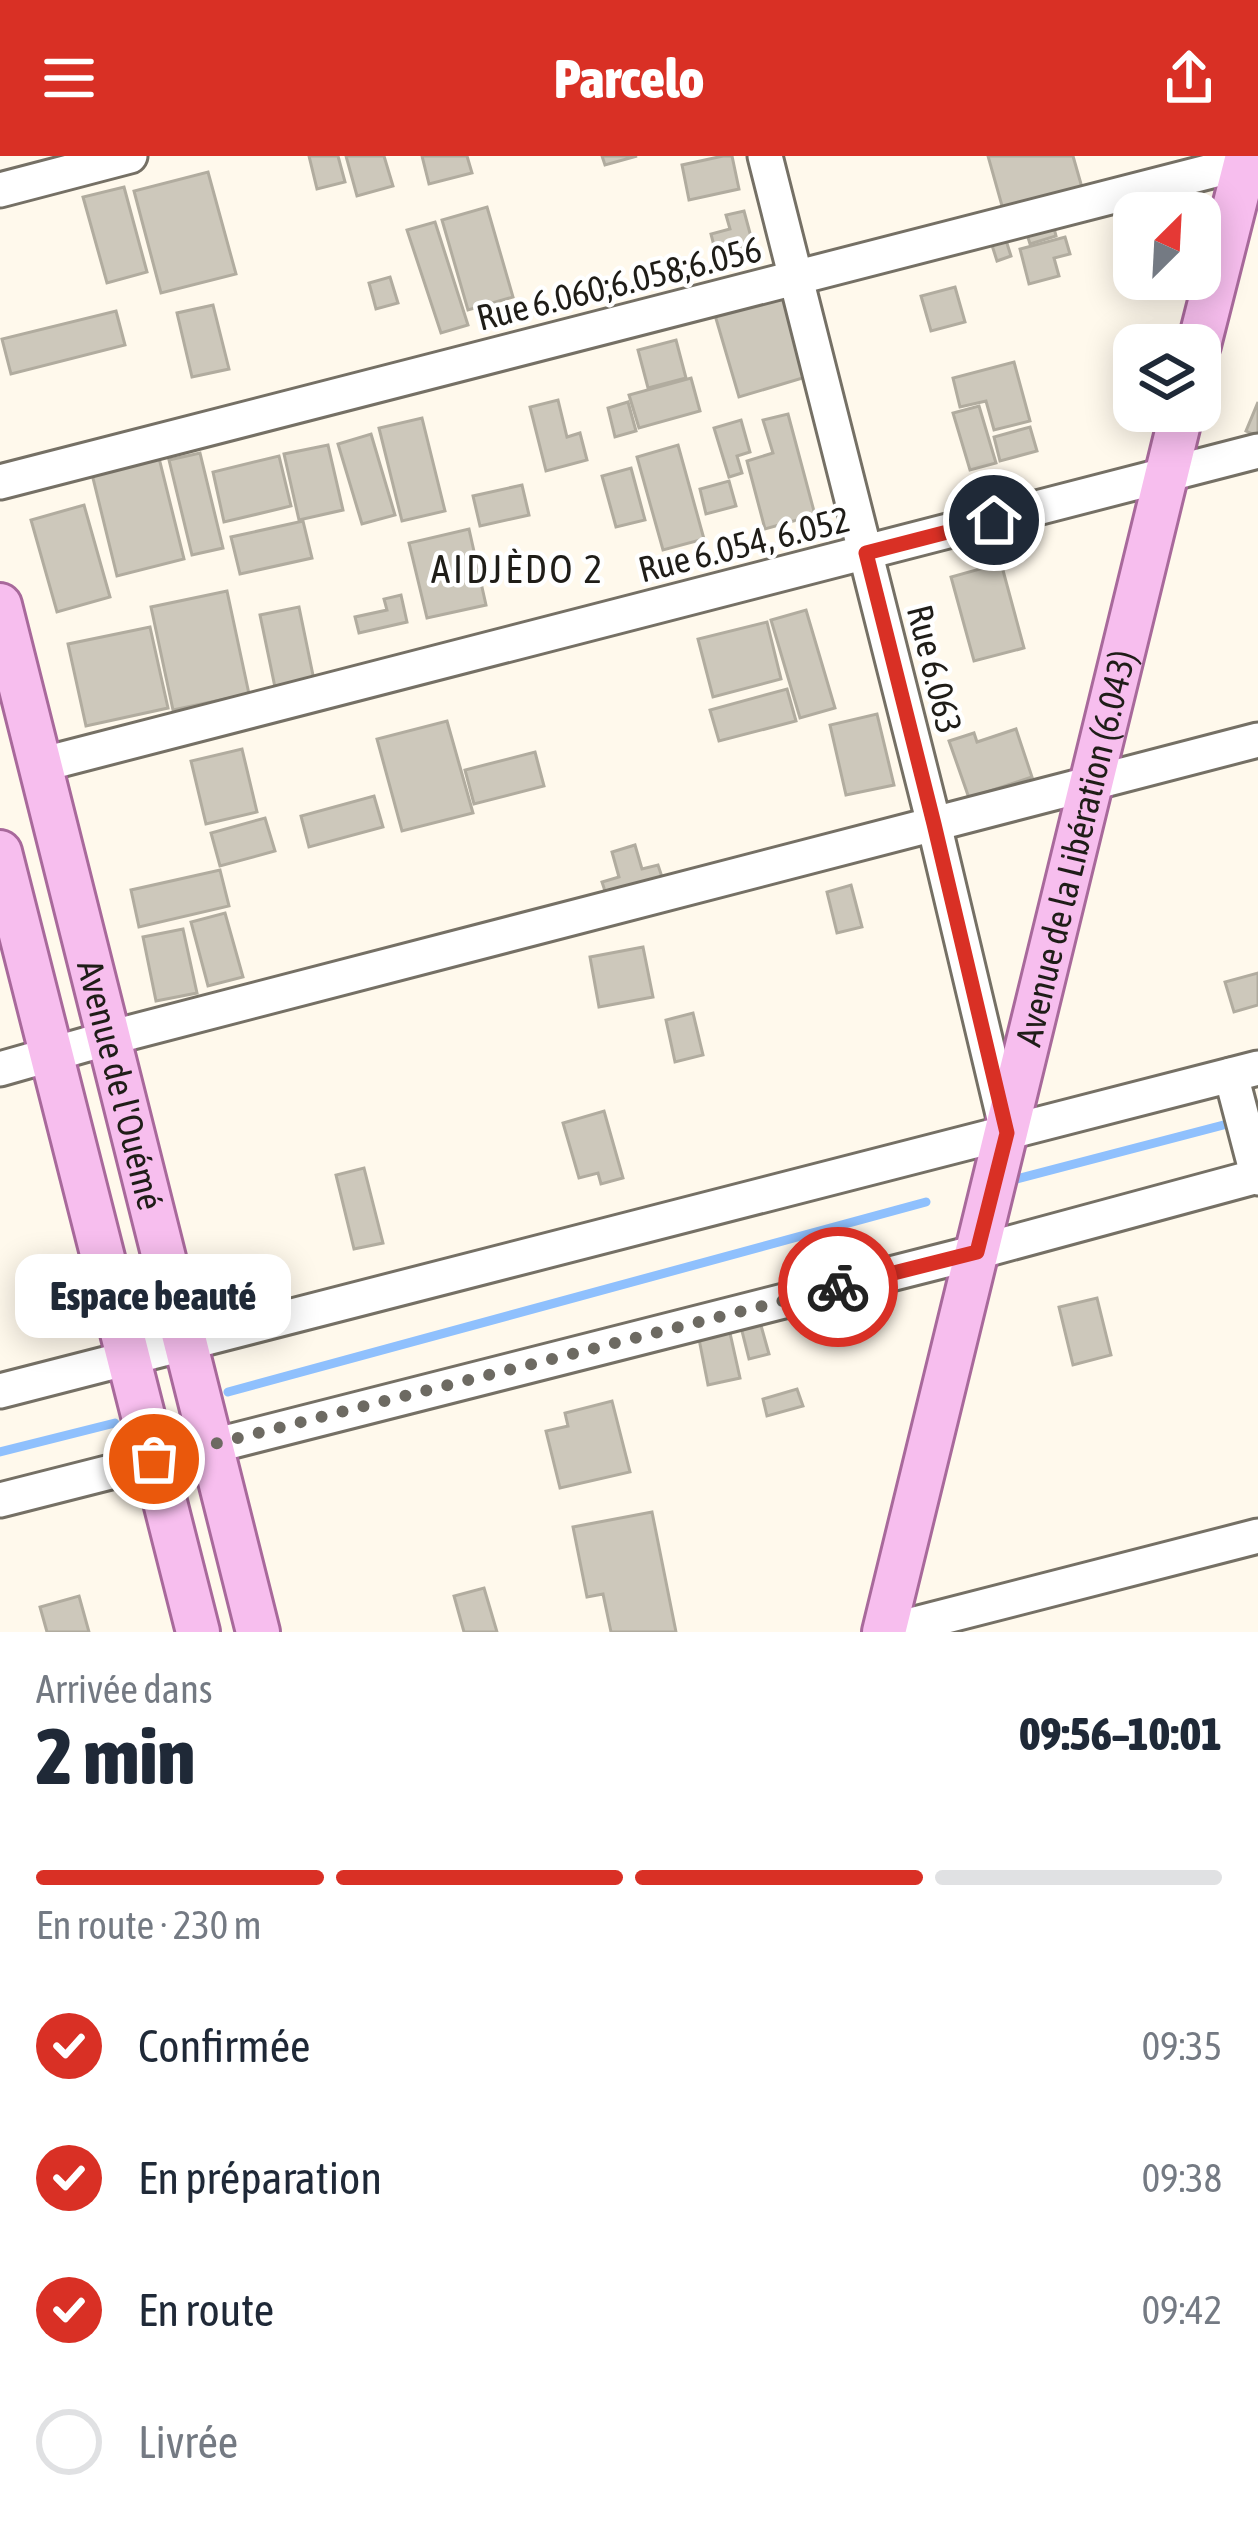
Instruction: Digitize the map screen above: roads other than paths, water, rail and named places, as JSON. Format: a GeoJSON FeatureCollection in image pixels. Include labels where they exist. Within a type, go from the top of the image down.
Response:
{"type":"FeatureCollection","features":[{"type":"Feature","properties":{"kind":"main road"},"geometry":{"type":"LineString","coordinates":[[1205,324],[1250,159]]}},
{"type":"Feature","properties":{"kind":"main road","name":"Avenue de la Libération (6.043)"},"geometry":{"type":"LineString","coordinates":[[884,1632],[1177,432]]}},
{"type":"Feature","properties":{"kind":"main road","name":"Avenue de l'Ouémé"},"geometry":{"type":"LineString","coordinates":[[0,605],[258,1632]]}},
{"type":"Feature","properties":{"kind":"main road","name":"Avenue de l'Ouémé"},"geometry":{"type":"LineString","coordinates":[[0,852],[198,1632]]}},
{"type":"Feature","properties":{"kind":"street"},"geometry":{"type":"LineString","coordinates":[[0,190],[130,156]]}},
{"type":"Feature","properties":{"kind":"street","name":"Rue 6.063"},"geometry":{"type":"LineString","coordinates":[[765,156],[1007,1133]]}},
{"type":"Feature","properties":{"kind":"street","name":"Rue 6.060;6.058;6.056"},"geometry":{"type":"LineString","coordinates":[[0,482],[1250,159]]}},
{"type":"Feature","properties":{"kind":"street","name":"Rue 6.054, 6.052"},"geometry":{"type":"LineString","coordinates":[[40,765],[1258,452]]}},
{"type":"Feature","properties":{"kind":"street"},"geometry":{"type":"LineString","coordinates":[[0,1069],[1258,740]]}},
{"type":"Feature","properties":{"kind":"street"},"geometry":{"type":"LineString","coordinates":[[0,1391],[1007,1133],[1242,1082],[1256,1168],[977,1252],[0,1500]]}},
{"type":"Feature","properties":{"kind":"street"},"geometry":{"type":"LineString","coordinates":[[884,1632],[1258,1536]]}},
{"type":"Feature","properties":{"kind":"waterway"},"geometry":{"type":"LineString","coordinates":[[1017,1179],[1235,1122]]}},
{"type":"Feature","properties":{"kind":"waterway"},"geometry":{"type":"LineString","coordinates":[[228,1392],[926,1202]]}},
{"type":"Feature","properties":{"kind":"waterway"},"geometry":{"type":"LineString","coordinates":[[0,1452],[115,1423]]}},
{"type":"Feature","properties":{"kind":"place","name":"Espace beauté"},"geometry":{"type":"Point","coordinates":[154,1459]}},
{"type":"Feature","properties":{"kind":"district","name":"AIDJÈDO 2"},"geometry":{"type":"Point","coordinates":[518,569]}}]}
